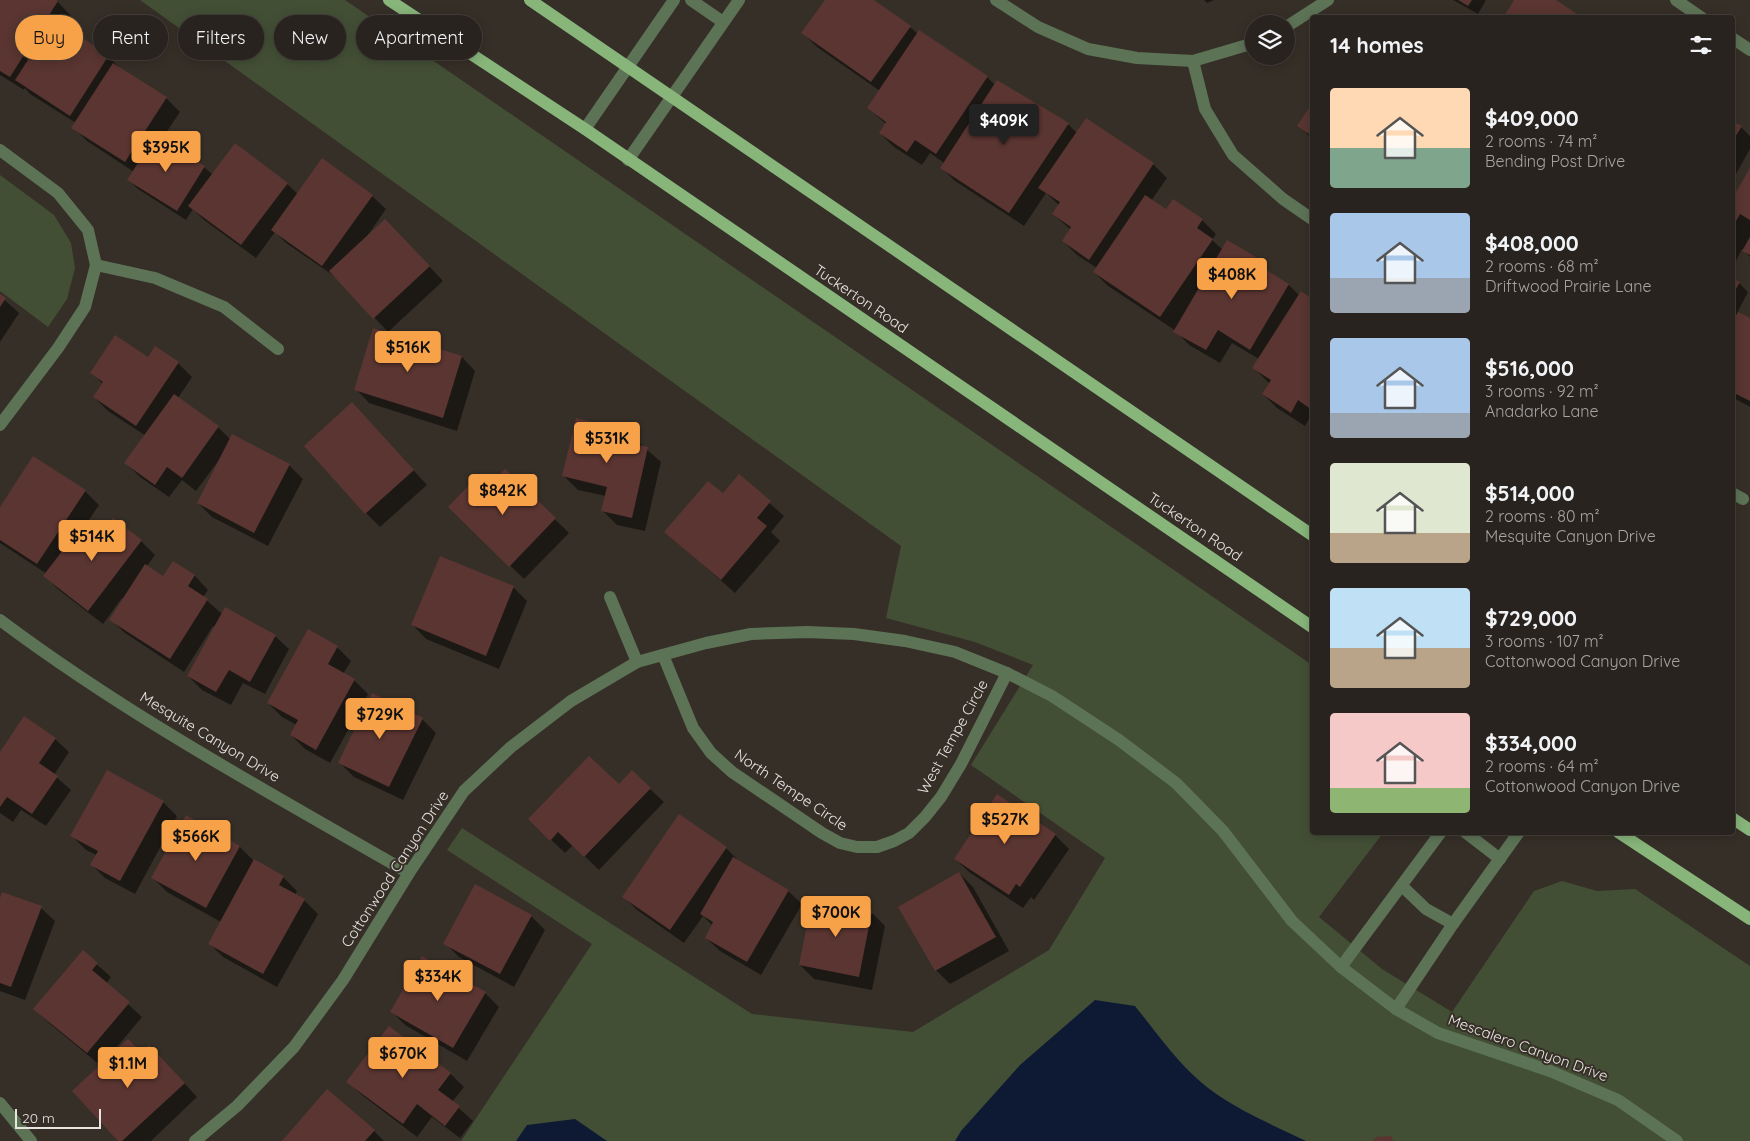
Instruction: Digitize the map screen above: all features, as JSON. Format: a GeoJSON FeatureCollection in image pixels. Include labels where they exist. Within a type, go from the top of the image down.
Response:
{"type":"FeatureCollection","features":[{"type":"Feature","properties":{"kind":"main road","name":"Tuckerton Road"},"geometry":{"type":"LineString","coordinates":[[390,0],[585,130],[1310,626]]}},
{"type":"Feature","properties":{"kind":"main road"},"geometry":{"type":"LineString","coordinates":[[530,0],[1310,534]]}},
{"type":"Feature","properties":{"kind":"main road"},"geometry":{"type":"LineString","coordinates":[[1735,820],[1750,830]]}},
{"type":"Feature","properties":{"kind":"main road"},"geometry":{"type":"LineString","coordinates":[[1623,835],[1750,919]]}},
{"type":"Feature","properties":{"kind":"street"},"geometry":{"type":"LineString","coordinates":[[585,130],[674,0]]}},
{"type":"Feature","properties":{"kind":"street"},"geometry":{"type":"LineString","coordinates":[[691,0],[723,22]]}},
{"type":"Feature","properties":{"kind":"street"},"geometry":{"type":"LineString","coordinates":[[628,160],[739,0]]}},
{"type":"Feature","properties":{"kind":"street"},"geometry":{"type":"LineString","coordinates":[[996,0],[1038,27],[1088,49],[1137,58],[1193,61],[1245,46]]}},
{"type":"Feature","properties":{"kind":"street"},"geometry":{"type":"LineString","coordinates":[[1295,21],[1328,0]]}},
{"type":"Feature","properties":{"kind":"street"},"geometry":{"type":"LineString","coordinates":[[1676,0],[1698,15]]}},
{"type":"Feature","properties":{"kind":"street"},"geometry":{"type":"LineString","coordinates":[[1735,40],[1750,50]]}},
{"type":"Feature","properties":{"kind":"street"},"geometry":{"type":"LineString","coordinates":[[1193,61],[1205,109],[1234,155],[1283,199],[1310,218]]}},
{"type":"Feature","properties":{"kind":"street"},"geometry":{"type":"LineString","coordinates":[[0,150],[58,193],[88,230],[96,265],[85,306],[58,348],[0,425]]}},
{"type":"Feature","properties":{"kind":"street"},"geometry":{"type":"LineString","coordinates":[[96,265],[155,278],[224,307],[278,349]]}},
{"type":"Feature","properties":{"kind":"street"},"geometry":{"type":"LineString","coordinates":[[610,597],[637,662]]}},
{"type":"Feature","properties":{"kind":"street","name":"Mesquite Canyon Drive"},"geometry":{"type":"LineString","coordinates":[[0,620],[36,647],[172,736],[409,873]]}},
{"type":"Feature","properties":{"kind":"street","name":"Cottonwood Canyon Drive"},"geometry":{"type":"LineString","coordinates":[[195,1141],[236,1106],[294,1047],[343,980],[409,873],[464,791],[511,747],[571,701],[637,662],[706,643],[751,634],[807,632],[854,634],[905,641],[955,652],[1007,673],[1060,701],[1119,740],[1176,783],[1223,831],[1292,921],[1366,988]]}},
{"type":"Feature","properties":{"kind":"street","name":"North Tempe Circle"},"geometry":{"type":"LineString","coordinates":[[663,655],[693,728],[711,753],[732,772],[840,843],[857,847],[877,847]]}},
{"type":"Feature","properties":{"kind":"street","name":"West Tempe Circle"},"geometry":{"type":"LineString","coordinates":[[877,847],[909,833],[942,797],[961,764],[1007,673]]}},
{"type":"Feature","properties":{"kind":"street"},"geometry":{"type":"LineString","coordinates":[[1341,967],[1439,835]]}},
{"type":"Feature","properties":{"kind":"street"},"geometry":{"type":"LineString","coordinates":[[1469,835],[1500,859]]}},
{"type":"Feature","properties":{"kind":"street"},"geometry":{"type":"LineString","coordinates":[[1396,1009],[1453,924],[1517,835]]}},
{"type":"Feature","properties":{"kind":"street"},"geometry":{"type":"LineString","coordinates":[[1402,886],[1426,909],[1453,924]]}},
{"type":"Feature","properties":{"kind":"street","name":"Mescalero Canyon Drive"},"geometry":{"type":"LineString","coordinates":[[1366,988],[1396,1009],[1438,1033],[1550,1071],[1618,1100],[1677,1141]]}},
{"type":"Feature","properties":{"kind":"street"},"geometry":{"type":"LineString","coordinates":[[0,1104],[31,1141]]}},
{"type":"Feature","properties":{"kind":"green space"},"geometry":{"type":"Polygon","coordinates":[[[140,0],[345,0],[367,15],[356,15],[356,60],[432,60],[1310,664],[1310,835],[1381,835],[1319,917],[1382,969],[1452,1012],[1534,891],[1562,881],[1597,891],[1635,889],[1750,966],[1750,1141],[461,1141],[592,944],[447,850],[462,828],[752,1014],[913,1032],[1049,950],[1105,858],[971,765],[1033,665],[975,642],[886,618],[901,546],[224,60],[264,60],[264,15],[178,15],[178,27],[168,20],[168,15],[161,15],[140,0]]]}},
{"type":"Feature","properties":{"kind":"green space"},"geometry":{"type":"Polygon","coordinates":[[[0,175],[54,215],[71,243],[75,268],[67,299],[48,327],[0,291],[0,175]]]}},
{"type":"Feature","properties":{"kind":"water"},"geometry":{"type":"Polygon","coordinates":[[[1095,1000],[1135,1006],[1175,1056],[1213,1092],[1239,1108],[1306,1141],[955,1141],[961,1131],[1020,1065],[1095,1000]]]}},
{"type":"Feature","properties":{"kind":"water"},"geometry":{"type":"Polygon","coordinates":[[[575,1119],[607,1141],[516,1141],[527,1125],[575,1119]]]}},
{"type":"Feature","properties":{"kind":"building"},"geometry":{"type":"Polygon","coordinates":[[[0,0],[58,1],[49,15],[15,15],[15,60],[21,60],[10,77],[0,71],[0,0]]]}},
{"type":"Feature","properties":{"kind":"building"},"geometry":{"type":"Polygon","coordinates":[[[825,0],[874,0],[911,26],[871,82],[801,33],[825,0]]]}},
{"type":"Feature","properties":{"kind":"building"},"geometry":{"type":"Polygon","coordinates":[[[1458,0],[1472,0],[1468,6],[1458,0]]]}},
{"type":"Feature","properties":{"kind":"building"},"geometry":{"type":"Polygon","coordinates":[[[1514,0],[1556,0],[1578,15],[1505,15],[1514,0]]]}},
{"type":"Feature","properties":{"kind":"building"},"geometry":{"type":"Polygon","coordinates":[[[919,30],[988,76],[936,154],[915,140],[907,152],[879,133],[886,122],[867,108],[919,30]]]}},
{"type":"Feature","properties":{"kind":"building"},"geometry":{"type":"Polygon","coordinates":[[[83,38],[93,45],[93,60],[106,60],[70,116],[15,80],[28,60],[83,60],[83,38]]]}},
{"type":"Feature","properties":{"kind":"building"},"geometry":{"type":"Polygon","coordinates":[[[113,63],[167,97],[125,162],[71,128],[113,63]]]}},
{"type":"Feature","properties":{"kind":"building"},"geometry":{"type":"Polygon","coordinates":[[[997,80],[1069,123],[1009,213],[940,168],[997,80]]]}},
{"type":"Feature","properties":{"kind":"building"},"geometry":{"type":"Polygon","coordinates":[[[1310,106],[1310,135],[1297,126],[1310,106]]]}},
{"type":"Feature","properties":{"kind":"building"},"geometry":{"type":"Polygon","coordinates":[[[1086,118],[1154,163],[1089,260],[1062,241],[1071,227],[1052,214],[1060,202],[1038,188],[1086,118]]]}},
{"type":"Feature","properties":{"kind":"building"},"geometry":{"type":"Polygon","coordinates":[[[1735,122],[1742,126],[1735,137],[1735,122]]]}},
{"type":"Feature","properties":{"kind":"building"},"geometry":{"type":"Polygon","coordinates":[[[156,135],[205,166],[177,211],[127,180],[156,135]]]}},
{"type":"Feature","properties":{"kind":"building"},"geometry":{"type":"Polygon","coordinates":[[[235,143],[288,183],[241,245],[188,206],[235,143]]]}},
{"type":"Feature","properties":{"kind":"building"},"geometry":{"type":"Polygon","coordinates":[[[322,158],[373,195],[322,266],[271,230],[322,158]]]}},
{"type":"Feature","properties":{"kind":"building"},"geometry":{"type":"Polygon","coordinates":[[[1750,168],[1750,220],[1740,214],[1735,223],[1735,194],[1750,168]]]}},
{"type":"Feature","properties":{"kind":"building"},"geometry":{"type":"Polygon","coordinates":[[[1145,195],[1166,209],[1173,199],[1203,219],[1197,228],[1213,239],[1160,317],[1093,272],[1145,195]]]}},
{"type":"Feature","properties":{"kind":"building"},"geometry":{"type":"Polygon","coordinates":[[[385,219],[430,266],[373,319],[329,271],[385,219]]]}},
{"type":"Feature","properties":{"kind":"building"},"geometry":{"type":"Polygon","coordinates":[[[1750,237],[1750,255],[1742,251],[1750,237]]]}},
{"type":"Feature","properties":{"kind":"building"},"geometry":{"type":"Polygon","coordinates":[[[1227,240],[1256,257],[1253,262],[1289,284],[1250,350],[1218,330],[1206,350],[1173,332],[1227,240]]]}},
{"type":"Feature","properties":{"kind":"building"},"geometry":{"type":"Polygon","coordinates":[[[1735,280],[1740,282],[1735,291],[1735,280]]]}},
{"type":"Feature","properties":{"kind":"building"},"geometry":{"type":"Polygon","coordinates":[[[1301,291],[1310,298],[1310,409],[1298,400],[1291,413],[1262,394],[1271,380],[1252,368],[1301,291]]]}},
{"type":"Feature","properties":{"kind":"building"},"geometry":{"type":"Polygon","coordinates":[[[0,294],[6,298],[0,307],[0,294]]]}},
{"type":"Feature","properties":{"kind":"building"},"geometry":{"type":"Polygon","coordinates":[[[1738,312],[1750,318],[1750,401],[1735,394],[1735,317],[1738,312]]]}},
{"type":"Feature","properties":{"kind":"building"},"geometry":{"type":"Polygon","coordinates":[[[373,328],[462,356],[443,418],[354,390],[373,328]]]}},
{"type":"Feature","properties":{"kind":"building"},"geometry":{"type":"Polygon","coordinates":[[[115,335],[148,357],[155,346],[179,362],[136,426],[93,397],[103,382],[90,373],[115,335]]]}},
{"type":"Feature","properties":{"kind":"building"},"geometry":{"type":"Polygon","coordinates":[[[174,394],[219,426],[182,478],[167,467],[155,485],[124,463],[174,394]]]}},
{"type":"Feature","properties":{"kind":"building"},"geometry":{"type":"Polygon","coordinates":[[[352,402],[414,470],[365,514],[304,446],[352,402]]]}},
{"type":"Feature","properties":{"kind":"building"},"geometry":{"type":"Polygon","coordinates":[[[576,418],[628,431],[625,442],[648,447],[632,518],[601,511],[607,487],[562,476],[576,418]]]}},
{"type":"Feature","properties":{"kind":"building"},"geometry":{"type":"Polygon","coordinates":[[[232,434],[290,464],[254,533],[197,503],[232,434]]]}},
{"type":"Feature","properties":{"kind":"building"},"geometry":{"type":"Polygon","coordinates":[[[33,456],[86,490],[37,564],[0,540],[0,507],[33,456]]]}},
{"type":"Feature","properties":{"kind":"building"},"geometry":{"type":"Polygon","coordinates":[[[505,469],[556,518],[509,567],[448,507],[472,482],[483,492],[505,469]]]}},
{"type":"Feature","properties":{"kind":"building"},"geometry":{"type":"Polygon","coordinates":[[[739,474],[771,501],[757,518],[767,526],[721,580],[664,532],[708,481],[723,493],[739,474]]]}},
{"type":"Feature","properties":{"kind":"building"},"geometry":{"type":"Polygon","coordinates":[[[113,518],[142,540],[88,611],[43,576],[83,524],[100,536],[113,518]]]}},
{"type":"Feature","properties":{"kind":"building"},"geometry":{"type":"Polygon","coordinates":[[[440,556],[514,586],[486,656],[411,625],[440,556]]]}},
{"type":"Feature","properties":{"kind":"building"},"geometry":{"type":"Polygon","coordinates":[[[173,561],[195,575],[188,586],[208,599],[170,659],[109,620],[145,564],[163,576],[173,561]]]}},
{"type":"Feature","properties":{"kind":"building"},"geometry":{"type":"Polygon","coordinates":[[[225,607],[276,635],[250,682],[229,670],[216,692],[187,676],[225,607]]]}},
{"type":"Feature","properties":{"kind":"building"},"geometry":{"type":"Polygon","coordinates":[[[308,629],[338,646],[328,664],[355,679],[316,750],[290,735],[298,720],[267,703],[308,629]]]}},
{"type":"Feature","properties":{"kind":"building"},"geometry":{"type":"Polygon","coordinates":[[[372,693],[423,718],[389,787],[338,763],[372,693]]]}},
{"type":"Feature","properties":{"kind":"building"},"geometry":{"type":"Polygon","coordinates":[[[24,716],[56,738],[39,763],[58,776],[32,814],[7,797],[0,807],[0,752],[24,716]]]}},
{"type":"Feature","properties":{"kind":"building"},"geometry":{"type":"Polygon","coordinates":[[[589,756],[619,784],[632,770],[651,788],[584,857],[558,832],[550,841],[528,819],[589,756]]]}},
{"type":"Feature","properties":{"kind":"building"},"geometry":{"type":"Polygon","coordinates":[[[107,770],[164,801],[120,881],[90,865],[98,851],[70,836],[107,770]]]}},
{"type":"Feature","properties":{"kind":"building"},"geometry":{"type":"Polygon","coordinates":[[[997,794],[1056,834],[1020,887],[1016,884],[1009,895],[954,859],[997,794]]]}},
{"type":"Feature","properties":{"kind":"building"},"geometry":{"type":"Polygon","coordinates":[[[679,814],[727,847],[670,930],[622,897],[679,814]]]}},
{"type":"Feature","properties":{"kind":"building"},"geometry":{"type":"Polygon","coordinates":[[[186,815],[240,846],[206,908],[151,878],[186,815]]]}},
{"type":"Feature","properties":{"kind":"building"},"geometry":{"type":"Polygon","coordinates":[[[733,857],[789,890],[747,962],[705,938],[713,922],[700,914],[733,857]]]}},
{"type":"Feature","properties":{"kind":"building"},"geometry":{"type":"Polygon","coordinates":[[[254,859],[284,876],[279,885],[305,899],[263,974],[208,944],[254,859]]]}},
{"type":"Feature","properties":{"kind":"building"},"geometry":{"type":"Polygon","coordinates":[[[959,872],[996,937],[935,971],[898,907],[959,872]]]}},
{"type":"Feature","properties":{"kind":"building"},"geometry":{"type":"Polygon","coordinates":[[[475,884],[532,915],[500,974],[443,944],[475,884]]]}},
{"type":"Feature","properties":{"kind":"building"},"geometry":{"type":"Polygon","coordinates":[[[2,892],[42,906],[11,987],[0,983],[0,898],[2,892]]]}},
{"type":"Feature","properties":{"kind":"building"},"geometry":{"type":"Polygon","coordinates":[[[812,899],[872,911],[859,977],[799,965],[812,899]]]}},
{"type":"Feature","properties":{"kind":"building"},"geometry":{"type":"Polygon","coordinates":[[[83,950],[98,963],[92,970],[130,1002],[87,1053],[33,1009],[83,950]]]}},
{"type":"Feature","properties":{"kind":"building"},"geometry":{"type":"Polygon","coordinates":[[[422,956],[486,992],[453,1048],[390,1012],[422,956]]]}},
{"type":"Feature","properties":{"kind":"building"},"geometry":{"type":"Polygon","coordinates":[[[389,1026],[451,1073],[438,1090],[460,1106],[445,1126],[417,1104],[403,1124],[346,1082],[389,1026]]]}},
{"type":"Feature","properties":{"kind":"building"},"geometry":{"type":"Polygon","coordinates":[[[128,1039],[141,1052],[149,1045],[185,1083],[122,1141],[118,1141],[72,1091],[128,1039]]]}},
{"type":"Feature","properties":{"kind":"building"},"geometry":{"type":"Polygon","coordinates":[[[327,1089],[375,1130],[365,1141],[282,1141],[327,1089]]]}},
{"type":"Feature","properties":{"kind":"building"},"geometry":{"type":"Polygon","coordinates":[[[1392,1136],[1393,1141],[1373,1141],[1376,1137],[1392,1136]]]}}]}
